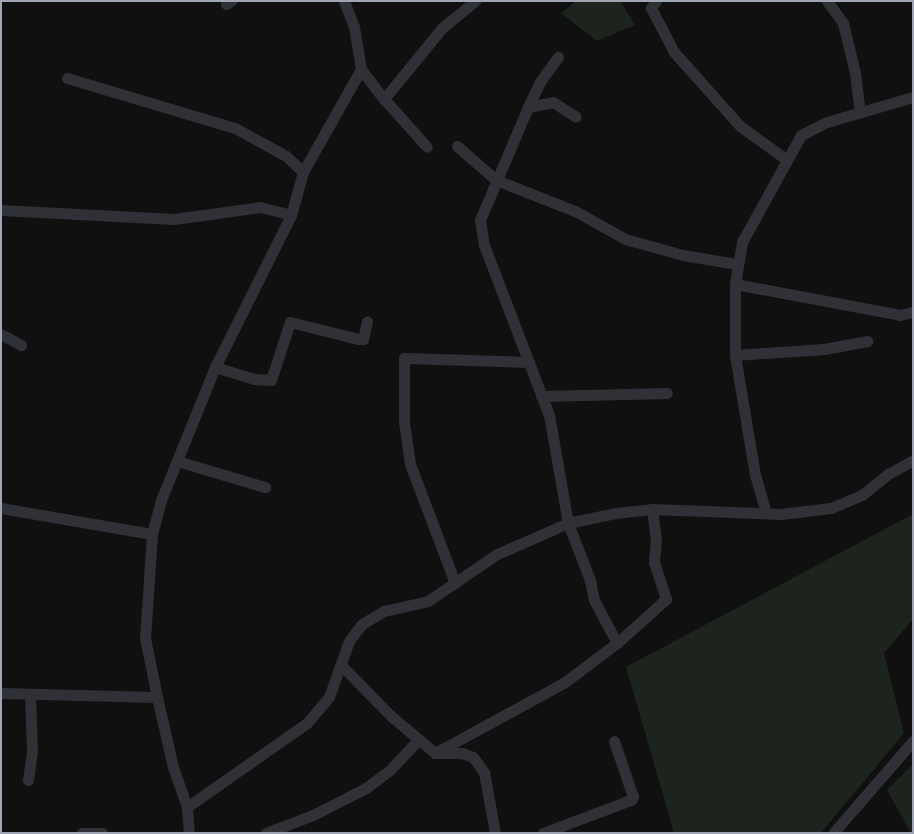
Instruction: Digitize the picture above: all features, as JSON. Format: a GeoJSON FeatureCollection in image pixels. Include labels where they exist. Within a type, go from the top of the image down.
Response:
{"type":"FeatureCollection","features":[{"type":"Feature","properties":{"kind":"street"},"geometry":{"type":"LineString","coordinates":[[344,1],[354,26],[361,68],[384,99],[427,147]]}},
{"type":"Feature","properties":{"kind":"street"},"geometry":{"type":"LineString","coordinates":[[384,99],[442,28],[475,1]]}},
{"type":"Feature","properties":{"kind":"street"},"geometry":{"type":"LineString","coordinates":[[656,1],[651,8],[674,52],[740,126],[787,160]]}},
{"type":"Feature","properties":{"kind":"street"},"geometry":{"type":"LineString","coordinates":[[827,1],[843,23],[855,73],[860,113]]}},
{"type":"Feature","properties":{"kind":"street"},"geometry":{"type":"LineString","coordinates":[[558,57],[540,82],[528,107],[480,220],[484,245],[549,415],[568,523],[590,580],[594,600],[617,643]]}},
{"type":"Feature","properties":{"kind":"street"},"geometry":{"type":"LineString","coordinates":[[189,833],[187,807],[173,767],[145,638],[152,534],[177,461],[214,367],[291,215],[303,172],[361,68]]}},
{"type":"Feature","properties":{"kind":"street"},"geometry":{"type":"LineString","coordinates":[[67,78],[235,128],[286,156],[303,172]]}},
{"type":"Feature","properties":{"kind":"street"},"geometry":{"type":"LineString","coordinates":[[766,514],[755,476],[735,356],[735,284],[742,242],[801,134],[811,128],[913,96]]}},
{"type":"Feature","properties":{"kind":"street"},"geometry":{"type":"LineString","coordinates":[[528,107],[553,102],[576,117]]}},
{"type":"Feature","properties":{"kind":"street"},"geometry":{"type":"LineString","coordinates":[[457,146],[496,180],[575,211],[625,239],[683,255],[737,264]]}},
{"type":"Feature","properties":{"kind":"street"},"geometry":{"type":"LineString","coordinates":[[1,210],[189,219],[248,207],[291,215]]}},
{"type":"Feature","properties":{"kind":"street"},"geometry":{"type":"LineString","coordinates":[[735,284],[900,315],[913,312]]}},
{"type":"Feature","properties":{"kind":"street"},"geometry":{"type":"LineString","coordinates":[[214,367],[254,379],[270,380],[290,322],[362,339],[366,321]]}},
{"type":"Feature","properties":{"kind":"street"},"geometry":{"type":"LineString","coordinates":[[1,334],[21,345]]}},
{"type":"Feature","properties":{"kind":"street"},"geometry":{"type":"LineString","coordinates":[[735,356],[824,349],[867,341]]}},
{"type":"Feature","properties":{"kind":"street"},"geometry":{"type":"LineString","coordinates":[[455,583],[410,464],[404,422],[404,358],[529,362]]}},
{"type":"Feature","properties":{"kind":"street"},"geometry":{"type":"LineString","coordinates":[[541,396],[667,393]]}},
{"type":"Feature","properties":{"kind":"street"},"geometry":{"type":"LineString","coordinates":[[187,807],[307,724],[329,697],[342,666],[349,641],[362,624],[384,611],[428,601],[497,554],[568,523],[652,509],[766,514],[818,511],[848,503],[913,460]]}},
{"type":"Feature","properties":{"kind":"street"},"geometry":{"type":"LineString","coordinates":[[177,461],[265,487]]}},
{"type":"Feature","properties":{"kind":"street"},"geometry":{"type":"LineString","coordinates":[[1,508],[152,534]]}},
{"type":"Feature","properties":{"kind":"street"},"geometry":{"type":"LineString","coordinates":[[435,753],[565,682],[617,643],[666,599],[654,562],[656,541],[652,509]]}},
{"type":"Feature","properties":{"kind":"street"},"geometry":{"type":"LineString","coordinates":[[342,666],[418,740],[435,753],[462,753],[473,757],[484,772],[495,833]]}},
{"type":"Feature","properties":{"kind":"street"},"geometry":{"type":"LineString","coordinates":[[1,693],[157,697]]}},
{"type":"Feature","properties":{"kind":"street"},"geometry":{"type":"LineString","coordinates":[[28,780],[32,751],[30,694]]}},
{"type":"Feature","properties":{"kind":"street"},"geometry":{"type":"LineString","coordinates":[[266,833],[313,815],[366,788],[390,770],[418,740]]}},
{"type":"Feature","properties":{"kind":"street"},"geometry":{"type":"LineString","coordinates":[[543,833],[631,800],[633,797],[614,741]]}},
{"type":"Feature","properties":{"kind":"street"},"geometry":{"type":"LineString","coordinates":[[833,833],[913,741]]}},
{"type":"Feature","properties":{"kind":"street"},"geometry":{"type":"LineString","coordinates":[[82,833],[102,833]]}},
{"type":"Feature","properties":{"kind":"shaded area"},"geometry":{"type":"Polygon","coordinates":[[[576,1],[620,1],[635,25],[597,41],[561,13],[576,1]]]}},
{"type":"Feature","properties":{"kind":"shaded area"},"geometry":{"type":"Polygon","coordinates":[[[913,514],[913,619],[884,653],[904,733],[821,833],[674,833],[626,667],[913,514]]]}},
{"type":"Feature","properties":{"kind":"shaded area"},"geometry":{"type":"Polygon","coordinates":[[[913,764],[913,833],[911,833],[887,790],[913,764]]]}}]}
